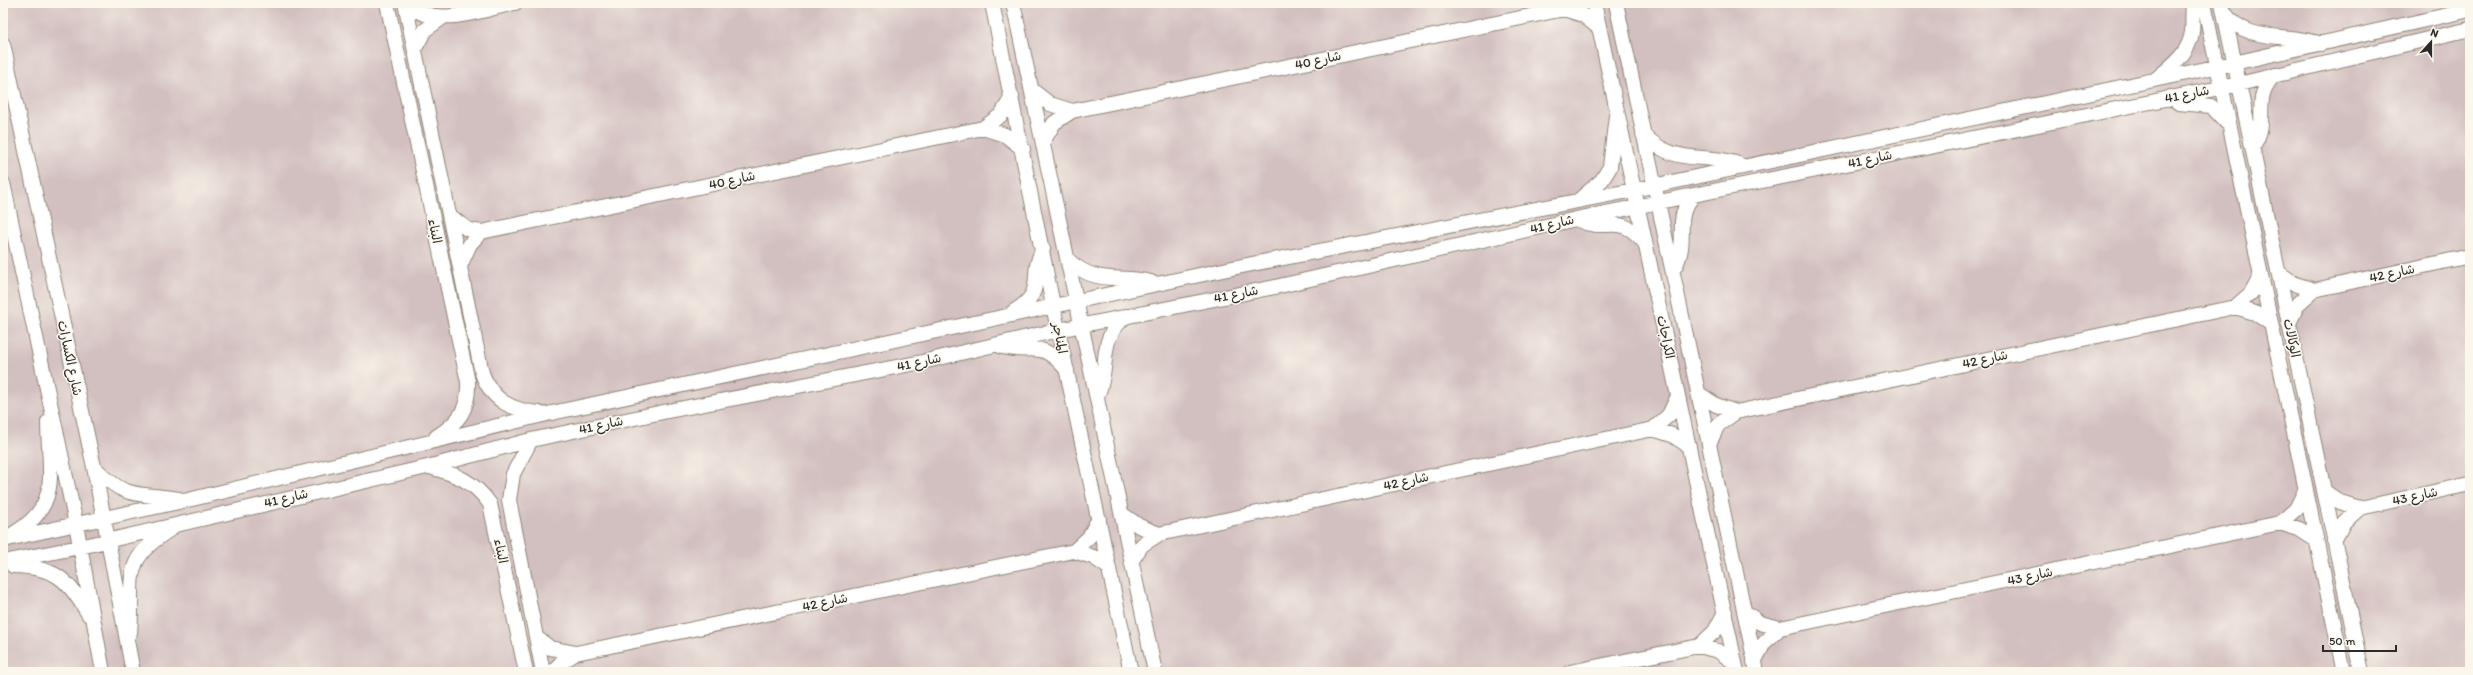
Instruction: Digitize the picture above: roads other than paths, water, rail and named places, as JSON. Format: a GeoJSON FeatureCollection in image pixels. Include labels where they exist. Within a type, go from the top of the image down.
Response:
{"type":"FeatureCollection","features":[{"type":"Feature","properties":{"kind":"street","name":"البناء"},"geometry":{"type":"LineString","coordinates":[[387,3],[468,382],[466,402],[458,420],[452,427],[427,443]]}},
{"type":"Feature","properties":{"kind":"street","name":"البناء"},"geometry":{"type":"LineString","coordinates":[[406,3],[414,48],[482,373],[488,388],[499,400],[513,409],[547,414]]}},
{"type":"Feature","properties":{"kind":"street"},"geometry":{"type":"LineString","coordinates":[[406,3],[421,13],[442,18]]}},
{"type":"Feature","properties":{"kind":"street"},"geometry":{"type":"LineString","coordinates":[[414,48],[425,30],[442,18],[515,3]]}},
{"type":"Feature","properties":{"kind":"street","name":"المناجر"},"geometry":{"type":"LineString","coordinates":[[992,3],[1043,248],[1058,330],[1131,672]]}},
{"type":"Feature","properties":{"kind":"street","name":"المناجر"},"geometry":{"type":"LineString","coordinates":[[1014,3],[1083,325],[1154,672]]}},
{"type":"Feature","properties":{"kind":"street","name":"الكراجات"},"geometry":{"type":"LineString","coordinates":[[1594,3],[1618,108],[1634,190],[1736,667]]}},
{"type":"Feature","properties":{"kind":"street"},"geometry":{"type":"LineString","coordinates":[[2154,80],[2180,58],[2188,45],[2192,30],[2193,3]]}},
{"type":"Feature","properties":{"kind":"street","name":"الوكالات"},"geometry":{"type":"LineString","coordinates":[[2204,3],[2344,672]]}},
{"type":"Feature","properties":{"kind":"street","name":"شارع 40"},"geometry":{"type":"LineString","coordinates":[[1044,142],[1054,124],[1072,111],[1569,6],[1599,28]]}},
{"type":"Feature","properties":{"kind":"street","name":"الكراجات"},"geometry":{"type":"LineString","coordinates":[[1619,6],[1643,134],[1673,270],[1755,667]]}},
{"type":"Feature","properties":{"kind":"street"},"geometry":{"type":"LineString","coordinates":[[2223,8],[2233,23],[2256,34],[2302,38],[2322,44]]}},
{"type":"Feature","properties":{"kind":"street","name":"الوكالات"},"geometry":{"type":"LineString","coordinates":[[2223,8],[2362,672]]}},
{"type":"Feature","properties":{"kind":"street","name":"شارع 41"},"geometry":{"type":"LineString","coordinates":[[3,540],[188,500],[547,414],[1157,284],[1654,186],[2217,67],[2470,10]]}},
{"type":"Feature","properties":{"kind":"street","name":"شارع 41"},"geometry":{"type":"LineString","coordinates":[[3,562],[108,541],[183,522],[427,467],[531,440],[668,411],[922,362],[1058,330],[1275,286],[1576,219],[2238,84],[2470,29]]}},
{"type":"Feature","properties":{"kind":"street","name":"شارع الكسارات"},"geometry":{"type":"LineString","coordinates":[[3,44],[94,467],[133,672]]}},
{"type":"Feature","properties":{"kind":"street"},"geometry":{"type":"LineString","coordinates":[[2252,147],[2262,128],[2262,91],[2275,75]]}},
{"type":"Feature","properties":{"kind":"street","name":"شارع 40"},"geometry":{"type":"LineString","coordinates":[[1032,90],[1050,104],[1072,111]]}},
{"type":"Feature","properties":{"kind":"street","name":"شارع 40"},"geometry":{"type":"LineString","coordinates":[[481,232],[983,128],[1001,116],[1012,96]]}},
{"type":"Feature","properties":{"kind":"street"},"geometry":{"type":"LineString","coordinates":[[2170,97],[2179,103],[2210,106],[2230,126]]}},
{"type":"Feature","properties":{"kind":"street"},"geometry":{"type":"LineString","coordinates":[[1577,202],[1602,180],[1610,167],[1613,151],[1613,126],[1618,108]]}},
{"type":"Feature","properties":{"kind":"street","name":"شارع 40"},"geometry":{"type":"LineString","coordinates":[[983,128],[1005,135],[1023,149]]}},
{"type":"Feature","properties":{"kind":"street"},"geometry":{"type":"LineString","coordinates":[[1643,134],[1655,145],[1675,156],[1723,160],[1744,167]]}},
{"type":"Feature","properties":{"kind":"street"},"geometry":{"type":"LineString","coordinates":[[3,183],[76,524],[103,672]]}},
{"type":"Feature","properties":{"kind":"street"},"geometry":{"type":"LineString","coordinates":[[1673,270],[1682,249],[1683,211],[1695,195]]}},
{"type":"Feature","properties":{"kind":"street"},"geometry":{"type":"LineString","coordinates":[[449,215],[467,229],[481,232]]}},
{"type":"Feature","properties":{"kind":"street"},"geometry":{"type":"LineString","coordinates":[[1576,219],[1598,225],[1627,226],[1634,231],[1646,245]]}},
{"type":"Feature","properties":{"kind":"street"},"geometry":{"type":"LineString","coordinates":[[460,266],[470,244],[481,232]]}},
{"type":"Feature","properties":{"kind":"street"},"geometry":{"type":"LineString","coordinates":[[1007,316],[1028,303],[1034,294],[1036,268],[1043,248]]}},
{"type":"Feature","properties":{"kind":"street","name":"شارع 42"},"geometry":{"type":"LineString","coordinates":[[2288,323],[2298,304],[2314,290],[2470,256]]}},
{"type":"Feature","properties":{"kind":"street"},"geometry":{"type":"LineString","coordinates":[[1068,260],[1081,270],[1096,277],[1134,279],[1157,284]]}},
{"type":"Feature","properties":{"kind":"street","name":"شارع 42"},"geometry":{"type":"LineString","coordinates":[[2278,272],[2295,284],[2314,290]]}},
{"type":"Feature","properties":{"kind":"street","name":"شارع 42"},"geometry":{"type":"LineString","coordinates":[[1709,444],[1718,425],[1736,412],[2235,307],[2251,293],[2261,274]]}},
{"type":"Feature","properties":{"kind":"street","name":"شارع 42"},"geometry":{"type":"LineString","coordinates":[[2235,307],[2254,313],[2271,324]]}},
{"type":"Feature","properties":{"kind":"street","name":"المناجر"},"geometry":{"type":"LineString","coordinates":[[1097,396],[1104,374],[1106,341],[1118,323],[1126,316]]}},
{"type":"Feature","properties":{"kind":"street"},"geometry":{"type":"LineString","coordinates":[[996,345],[1009,349],[1044,350],[1052,355],[1067,371]]}},
{"type":"Feature","properties":{"kind":"street"},"geometry":{"type":"LineString","coordinates":[[1698,393],[1716,405],[1736,412]]}},
{"type":"Feature","properties":{"kind":"street"},"geometry":{"type":"LineString","coordinates":[[3,540],[28,525],[39,515],[46,502],[50,487],[48,396]]}},
{"type":"Feature","properties":{"kind":"street","name":"شارع 42"},"geometry":{"type":"LineString","coordinates":[[1131,562],[1142,546],[1159,534],[1653,429],[1669,415],[1678,396]]}},
{"type":"Feature","properties":{"kind":"street","name":"شارع 42"},"geometry":{"type":"LineString","coordinates":[[1653,429],[1672,435],[1689,446]]}},
{"type":"Feature","properties":{"kind":"street","name":"البناء"},"geometry":{"type":"LineString","coordinates":[[531,440],[513,474],[509,500],[543,672]]}},
{"type":"Feature","properties":{"kind":"street"},"geometry":{"type":"LineString","coordinates":[[94,467],[112,484],[129,493],[188,500]]}},
{"type":"Feature","properties":{"kind":"street","name":"البناء"},"geometry":{"type":"LineString","coordinates":[[427,467],[464,479],[479,490],[490,504],[526,672]]}},
{"type":"Feature","properties":{"kind":"street","name":"شارع 43"},"geometry":{"type":"LineString","coordinates":[[2334,541],[2344,522],[2360,508],[2470,484]]}},
{"type":"Feature","properties":{"kind":"street"},"geometry":{"type":"LineString","coordinates":[[2280,523],[2296,508],[2306,489]]}},
{"type":"Feature","properties":{"kind":"street","name":"شارع 43"},"geometry":{"type":"LineString","coordinates":[[2324,491],[2340,502],[2360,508]]}},
{"type":"Feature","properties":{"kind":"street"},"geometry":{"type":"LineString","coordinates":[[1122,514],[1140,526],[1159,534]]}},
{"type":"Feature","properties":{"kind":"street"},"geometry":{"type":"LineString","coordinates":[[1074,551],[1089,537],[1099,518]]}},
{"type":"Feature","properties":{"kind":"street"},"geometry":{"type":"LineString","coordinates":[[128,649],[132,572],[135,562],[147,545],[183,522]]}},
{"type":"Feature","properties":{"kind":"street","name":"شارع 43"},"geometry":{"type":"LineString","coordinates":[[1744,611],[1760,623],[1780,628],[2280,523],[2300,529],[2316,540]]}},
{"type":"Feature","properties":{"kind":"street","name":"شارع 42"},"geometry":{"type":"LineString","coordinates":[[552,672],[562,662],[576,653],[1074,551],[1093,557],[1109,568]]}},
{"type":"Feature","properties":{"kind":"street"},"geometry":{"type":"LineString","coordinates":[[3,566],[44,568],[56,574],[74,591],[94,623]]}},
{"type":"Feature","properties":{"kind":"street"},"geometry":{"type":"LineString","coordinates":[[1699,646],[1715,631],[1724,612]]}},
{"type":"Feature","properties":{"kind":"street"},"geometry":{"type":"LineString","coordinates":[[1755,667],[1764,643],[1780,628]]}},
{"type":"Feature","properties":{"kind":"street","name":"شارع 42"},"geometry":{"type":"LineString","coordinates":[[536,637],[550,648],[576,653]]}},
{"type":"Feature","properties":{"kind":"street"},"geometry":{"type":"LineString","coordinates":[[1570,672],[1699,646],[1718,651],[1736,667]]}}]}
